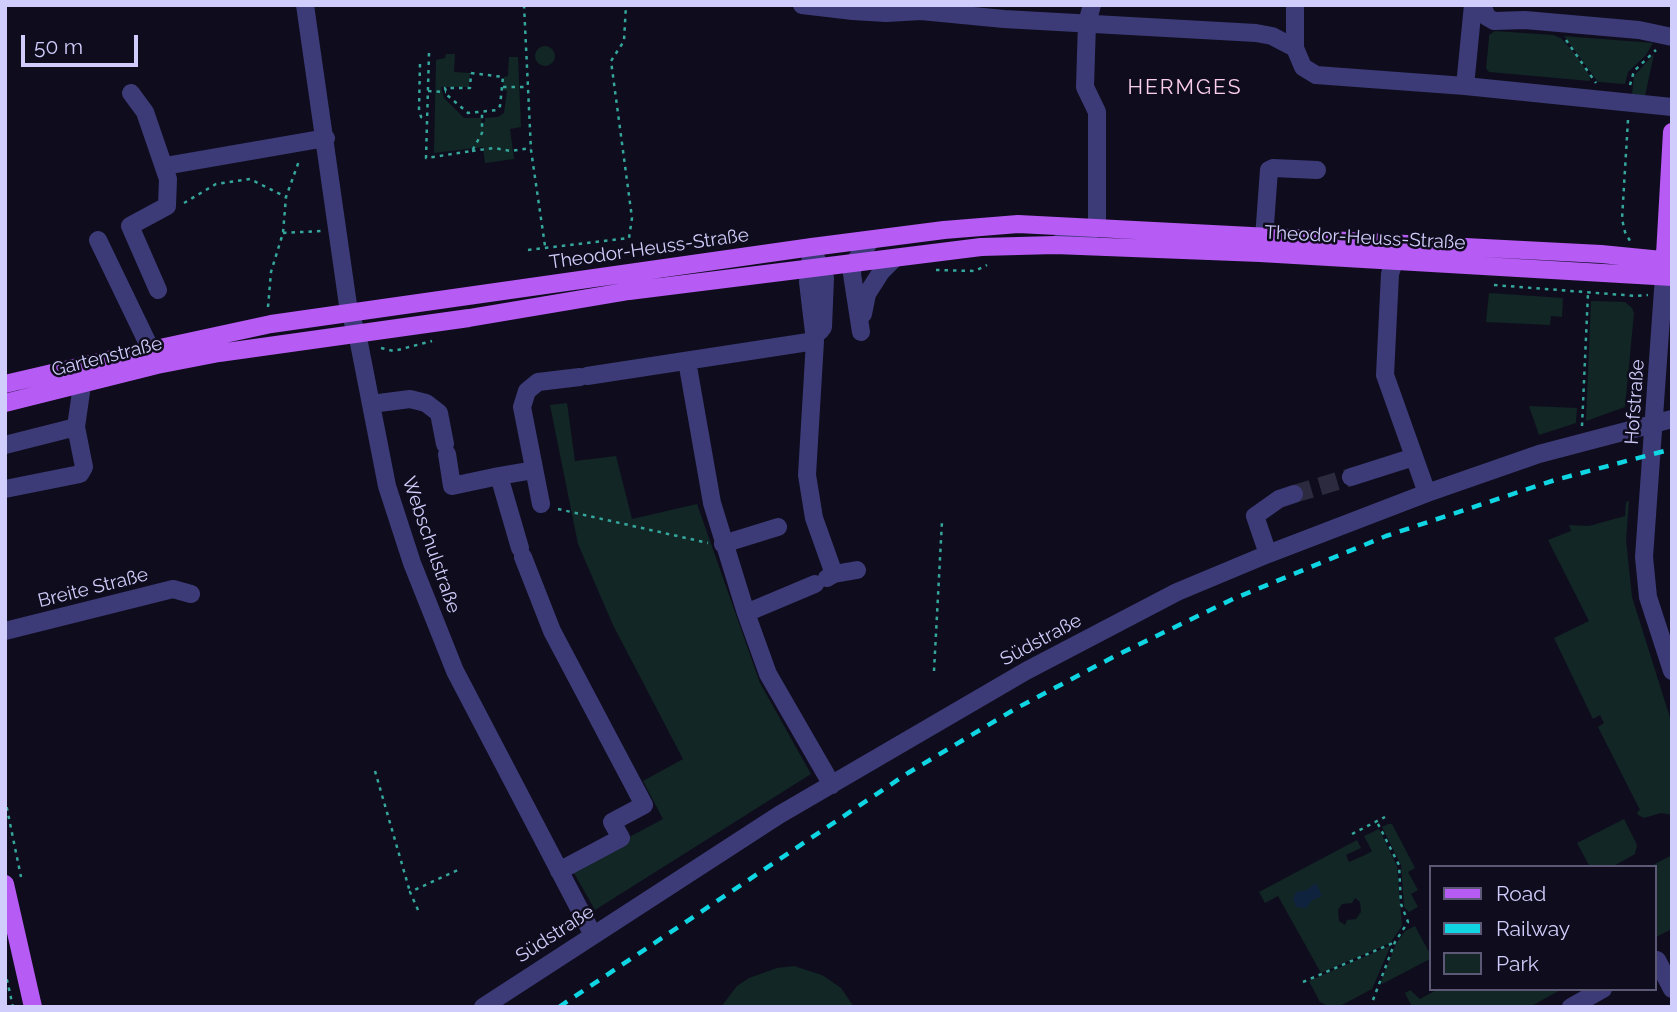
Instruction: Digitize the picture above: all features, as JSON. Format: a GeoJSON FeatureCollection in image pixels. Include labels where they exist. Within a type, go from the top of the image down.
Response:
{"type":"FeatureCollection","features":[{"type":"Feature","properties":{"kind":"main road","name":"Hofstraße"},"geometry":{"type":"LineString","coordinates":[[1668,269],[1672,132]]}},
{"type":"Feature","properties":{"kind":"main road","name":"Theodor-Heuss-Straße"},"geometry":{"type":"LineString","coordinates":[[215,345],[271,324],[350,309],[812,247],[1018,224],[1601,254],[1668,269]]}},
{"type":"Feature","properties":{"kind":"main road","name":"Theodor-Heuss-Straße"},"geometry":{"type":"LineString","coordinates":[[215,345],[358,337],[629,291],[981,247],[1055,245],[1394,261],[1668,269]]}},
{"type":"Feature","properties":{"kind":"main road","name":"Gartenstraße"},"geometry":{"type":"LineString","coordinates":[[5,384],[151,350],[215,345]]}},
{"type":"Feature","properties":{"kind":"main road","name":"Gartenstraße"},"geometry":{"type":"LineString","coordinates":[[5,403],[157,365],[215,345]]}},
{"type":"Feature","properties":{"kind":"main road"},"geometry":{"type":"LineString","coordinates":[[5,884],[33,1007]]}},
{"type":"Feature","properties":{"kind":"street","name":"Webschulstraße"},"geometry":{"type":"LineString","coordinates":[[305,5],[350,309],[358,337],[387,486],[412,563],[450,659],[593,934]]}},
{"type":"Feature","properties":{"kind":"street"},"geometry":{"type":"LineString","coordinates":[[802,5],[886,13],[920,11],[1004,19],[1255,33],[1272,36],[1295,48]]}},
{"type":"Feature","properties":{"kind":"street"},"geometry":{"type":"LineString","coordinates":[[1092,5],[1087,23],[1085,87],[1097,112],[1097,228]]}},
{"type":"Feature","properties":{"kind":"street"},"geometry":{"type":"LineString","coordinates":[[1295,5],[1295,48],[1303,67],[1316,75],[1465,86],[1672,107]]}},
{"type":"Feature","properties":{"kind":"street"},"geometry":{"type":"LineString","coordinates":[[1465,86],[1473,5]]}},
{"type":"Feature","properties":{"kind":"street"},"geometry":{"type":"LineString","coordinates":[[1482,5],[1488,17],[1494,21],[1549,22],[1639,30],[1667,42]]}},
{"type":"Feature","properties":{"kind":"street"},"geometry":{"type":"LineString","coordinates":[[131,93],[145,112],[168,179],[167,206],[130,226],[158,290]]}},
{"type":"Feature","properties":{"kind":"street"},"geometry":{"type":"LineString","coordinates":[[165,166],[326,138]]}},
{"type":"Feature","properties":{"kind":"street"},"geometry":{"type":"LineString","coordinates":[[1265,238],[1269,170],[1317,170]]}},
{"type":"Feature","properties":{"kind":"street","name":"Theodor-Heuss-Straße"},"geometry":{"type":"LineString","coordinates":[[1055,245],[1097,228]]}},
{"type":"Feature","properties":{"kind":"street","name":"Gartenstraße"},"geometry":{"type":"LineString","coordinates":[[98,240],[151,350]]}},
{"type":"Feature","properties":{"kind":"street"},"geometry":{"type":"LineString","coordinates":[[871,240],[853,264],[860,332],[867,293],[881,272],[895,258]]}},
{"type":"Feature","properties":{"kind":"street"},"geometry":{"type":"LineString","coordinates":[[812,247],[814,269],[808,282],[815,341],[807,475],[825,579]]}},
{"type":"Feature","properties":{"kind":"street"},"geometry":{"type":"LineString","coordinates":[[1394,261],[1390,274],[1385,375],[1427,494]]}},
{"type":"Feature","properties":{"kind":"street","name":"Hofstraße"},"geometry":{"type":"LineString","coordinates":[[1668,269],[1663,421],[1644,556],[1648,597],[1672,671]]}},
{"type":"Feature","properties":{"kind":"street"},"geometry":{"type":"LineString","coordinates":[[541,504],[522,407],[527,391],[538,382],[815,341]]}},
{"type":"Feature","properties":{"kind":"street"},"geometry":{"type":"LineString","coordinates":[[687,361],[712,503],[746,613],[768,674],[832,785]]}},
{"type":"Feature","properties":{"kind":"street"},"geometry":{"type":"LineString","coordinates":[[5,489],[80,474],[84,467],[76,427],[82,385]]}},
{"type":"Feature","properties":{"kind":"street"},"geometry":{"type":"LineString","coordinates":[[371,404],[410,398],[426,403],[439,413],[452,485],[534,470]]}},
{"type":"Feature","properties":{"kind":"street","name":"Südstraße"},"geometry":{"type":"LineString","coordinates":[[482,1007],[779,815],[1026,671],[1177,592],[1268,554],[1539,454],[1663,421]]}},
{"type":"Feature","properties":{"kind":"street"},"geometry":{"type":"LineString","coordinates":[[5,444],[76,427]]}},
{"type":"Feature","properties":{"kind":"street"},"geometry":{"type":"LineString","coordinates":[[1351,477],[1414,457]]}},
{"type":"Feature","properties":{"kind":"street"},"geometry":{"type":"LineString","coordinates":[[499,476],[521,553],[552,631],[643,805],[612,822],[621,838],[559,871]]}},
{"type":"Feature","properties":{"kind":"street"},"geometry":{"type":"LineString","coordinates":[[1268,554],[1255,516],[1279,499],[1294,494]]}},
{"type":"Feature","properties":{"kind":"street"},"geometry":{"type":"LineString","coordinates":[[723,544],[778,527]]}},
{"type":"Feature","properties":{"kind":"street"},"geometry":{"type":"LineString","coordinates":[[746,613],[825,579],[857,570]]}},
{"type":"Feature","properties":{"kind":"street","name":"Breite Straße"},"geometry":{"type":"LineString","coordinates":[[5,631],[173,589],[191,594]]}},
{"type":"Feature","properties":{"kind":"street"},"geometry":{"type":"LineString","coordinates":[[1661,957],[1672,989]]}},
{"type":"Feature","properties":{"kind":"street"},"geometry":{"type":"LineString","coordinates":[[1571,1007],[1599,991]]}},
{"type":"Feature","properties":{"kind":"path"},"geometry":{"type":"LineString","coordinates":[[524,5],[531,148],[546,247]]}},
{"type":"Feature","properties":{"kind":"path"},"geometry":{"type":"LineString","coordinates":[[528,250],[629,238],[632,218],[611,61],[624,41],[626,5]]}},
{"type":"Feature","properties":{"kind":"path"},"geometry":{"type":"LineString","coordinates":[[1549,22],[1616,101],[1622,219],[1630,242]]}},
{"type":"Feature","properties":{"kind":"path"},"geometry":{"type":"LineString","coordinates":[[1616,101],[1634,71],[1652,52],[1667,42]]}},
{"type":"Feature","properties":{"kind":"path"},"geometry":{"type":"LineString","coordinates":[[429,53],[426,158],[494,148],[531,148]]}},
{"type":"Feature","properties":{"kind":"path"},"geometry":{"type":"LineString","coordinates":[[427,118],[421,117],[419,110],[418,65],[429,63]]}},
{"type":"Feature","properties":{"kind":"path"},"geometry":{"type":"LineString","coordinates":[[471,73],[503,77],[499,109],[468,113],[446,92],[445,88],[470,88],[471,73]]}},
{"type":"Feature","properties":{"kind":"path"},"geometry":{"type":"LineString","coordinates":[[502,87],[528,87]]}},
{"type":"Feature","properties":{"kind":"path"},"geometry":{"type":"LineString","coordinates":[[428,91],[446,92]]}},
{"type":"Feature","properties":{"kind":"path"},"geometry":{"type":"LineString","coordinates":[[472,152],[482,133],[482,112]]}},
{"type":"Feature","properties":{"kind":"path"},"geometry":{"type":"LineString","coordinates":[[267,315],[271,272],[283,233],[286,197],[306,141]]}},
{"type":"Feature","properties":{"kind":"path"},"geometry":{"type":"LineString","coordinates":[[167,206],[185,203],[216,184],[250,179],[286,197]]}},
{"type":"Feature","properties":{"kind":"path"},"geometry":{"type":"LineString","coordinates":[[283,233],[338,231]]}},
{"type":"Feature","properties":{"kind":"path"},"geometry":{"type":"LineString","coordinates":[[929,270],[975,271],[993,261]]}},
{"type":"Feature","properties":{"kind":"path"},"geometry":{"type":"LineString","coordinates":[[1581,443],[1588,293]]}},
{"type":"Feature","properties":{"kind":"path"},"geometry":{"type":"LineString","coordinates":[[358,337],[394,351],[430,342],[440,336]]}},
{"type":"Feature","properties":{"kind":"path"},"geometry":{"type":"LineString","coordinates":[[541,504],[593,519],[723,544]]}},
{"type":"Feature","properties":{"kind":"path"},"geometry":{"type":"LineString","coordinates":[[934,671],[942,521]]}},
{"type":"Feature","properties":{"kind":"path"},"geometry":{"type":"LineString","coordinates":[[375,771],[418,911]]}},
{"type":"Feature","properties":{"kind":"path"},"geometry":{"type":"LineString","coordinates":[[1352,834],[1385,817]]}},
{"type":"Feature","properties":{"kind":"path"},"geometry":{"type":"LineString","coordinates":[[1373,1000],[1395,942],[1410,922],[1401,904],[1399,865],[1377,822]]}},
{"type":"Feature","properties":{"kind":"path"},"geometry":{"type":"LineString","coordinates":[[410,892],[460,869]]}},
{"type":"Feature","properties":{"kind":"path"},"geometry":{"type":"LineString","coordinates":[[1303,982],[1395,942]]}},
{"type":"Feature","properties":{"kind":"path"},"geometry":{"type":"LineString","coordinates":[[5,971],[13,1007]]}},
{"type":"Feature","properties":{"kind":"green space"},"geometry":{"type":"Polygon","coordinates":[[[1495,31],[1553,35],[1561,38],[1577,56],[1590,76],[1590,81],[1489,72],[1486,68],[1489,35],[1495,31]]]}},
{"type":"Feature","properties":{"kind":"green space"},"geometry":{"type":"Polygon","coordinates":[[[1564,36],[1653,43],[1646,55],[1628,72],[1625,84],[1598,82],[1564,36]]]}},
{"type":"Feature","properties":{"kind":"green space"},"geometry":{"type":"Polygon","coordinates":[[[541,46],[549,46],[555,56],[549,66],[541,66],[535,60],[535,52],[541,46]]]}},
{"type":"Feature","properties":{"kind":"green space"},"geometry":{"type":"Polygon","coordinates":[[[446,54],[455,54],[454,72],[470,73],[469,87],[441,87],[444,98],[464,118],[481,118],[482,123],[485,118],[498,117],[504,113],[507,91],[503,90],[504,77],[508,76],[509,57],[518,57],[521,127],[510,129],[514,159],[485,163],[483,147],[434,153],[436,60],[445,58],[446,54]]]}},
{"type":"Feature","properties":{"kind":"green space"},"geometry":{"type":"Polygon","coordinates":[[[1654,54],[1645,96],[1632,94],[1634,76],[1654,54]]]}},
{"type":"Feature","properties":{"kind":"green space"},"geometry":{"type":"Polygon","coordinates":[[[1489,293],[1563,298],[1562,317],[1551,316],[1550,325],[1486,322],[1489,293]]]}},
{"type":"Feature","properties":{"kind":"green space"},"geometry":{"type":"Polygon","coordinates":[[[1591,301],[1625,302],[1634,313],[1625,407],[1586,421],[1591,301]]]}},
{"type":"Feature","properties":{"kind":"green space"},"geometry":{"type":"Polygon","coordinates":[[[567,403],[575,461],[616,456],[632,519],[697,504],[760,683],[811,774],[595,910],[571,868],[663,819],[643,781],[683,759],[613,625],[578,544],[550,405],[567,403]]]}},
{"type":"Feature","properties":{"kind":"green space"},"geometry":{"type":"Polygon","coordinates":[[[1529,406],[1577,408],[1576,423],[1539,435],[1529,406]]]}},
{"type":"Feature","properties":{"kind":"green space"},"geometry":{"type":"Polygon","coordinates":[[[1629,501],[1626,540],[1632,597],[1672,724],[1672,815],[1661,813],[1644,818],[1638,815],[1640,810],[1598,727],[1604,723],[1600,715],[1593,719],[1554,638],[1589,621],[1548,540],[1571,531],[1569,525],[1589,526],[1625,516],[1626,502],[1629,501]]]}},
{"type":"Feature","properties":{"kind":"green space"},"geometry":{"type":"Polygon","coordinates":[[[1624,819],[1637,845],[1635,854],[1616,865],[1589,865],[1577,843],[1624,819]]]}},
{"type":"Feature","properties":{"kind":"green space"},"geometry":{"type":"Polygon","coordinates":[[[1392,824],[1415,868],[1408,872],[1418,890],[1411,894],[1418,907],[1409,912],[1404,907],[1401,865],[1382,827],[1392,824]]]}},
{"type":"Feature","properties":{"kind":"green space"},"geometry":{"type":"Polygon","coordinates":[[[1379,829],[1397,866],[1402,926],[1390,943],[1321,973],[1278,896],[1265,903],[1259,892],[1357,840],[1361,848],[1346,855],[1349,862],[1365,855],[1372,851],[1364,836],[1379,829]],[[1355,898],[1352,903],[1342,904],[1338,910],[1339,921],[1345,925],[1347,920],[1356,919],[1361,912],[1360,902],[1355,898]]]}},
{"type":"Feature","properties":{"kind":"green space"},"geometry":{"type":"Polygon","coordinates":[[[1672,855],[1672,929],[1656,937],[1656,865],[1653,865],[1672,855]]]}},
{"type":"Feature","properties":{"kind":"green space"},"geometry":{"type":"Polygon","coordinates":[[[1415,926],[1428,950],[1428,960],[1382,984],[1396,944],[1405,931],[1415,926]]]}},
{"type":"Feature","properties":{"kind":"green space"},"geometry":{"type":"Polygon","coordinates":[[[1391,945],[1372,989],[1338,1007],[1330,1007],[1320,1002],[1309,981],[1391,945]]]}},
{"type":"Feature","properties":{"kind":"green space"},"geometry":{"type":"Polygon","coordinates":[[[794,966],[822,975],[831,981],[841,988],[854,1007],[721,1007],[737,986],[749,978],[777,968],[794,966]]]}},
{"type":"Feature","properties":{"kind":"green space"},"geometry":{"type":"Polygon","coordinates":[[[1410,990],[1420,999],[1434,991],[1558,991],[1530,1007],[1412,1007],[1405,993],[1410,990]]]}},
{"type":"Feature","properties":{"kind":"water"},"geometry":{"type":"Polygon","coordinates":[[[1316,883],[1322,896],[1312,900],[1306,908],[1296,907],[1293,899],[1296,892],[1307,890],[1316,883]]]}},
{"type":"Feature","properties":{"kind":"tunnel"},"geometry":{"type":"LineString","coordinates":[[1294,494],[1351,477]]}},
{"type":"Feature","properties":{"kind":"railway"},"geometry":{"type":"LineString","coordinates":[[559,1007],[908,773],[1015,709],[1115,656],[1233,599],[1386,536],[1555,480],[1672,449]]}},
{"type":"Feature","properties":{"kind":"district","name":"HERMGES"},"geometry":{"type":"Point","coordinates":[1185,88]}}]}
